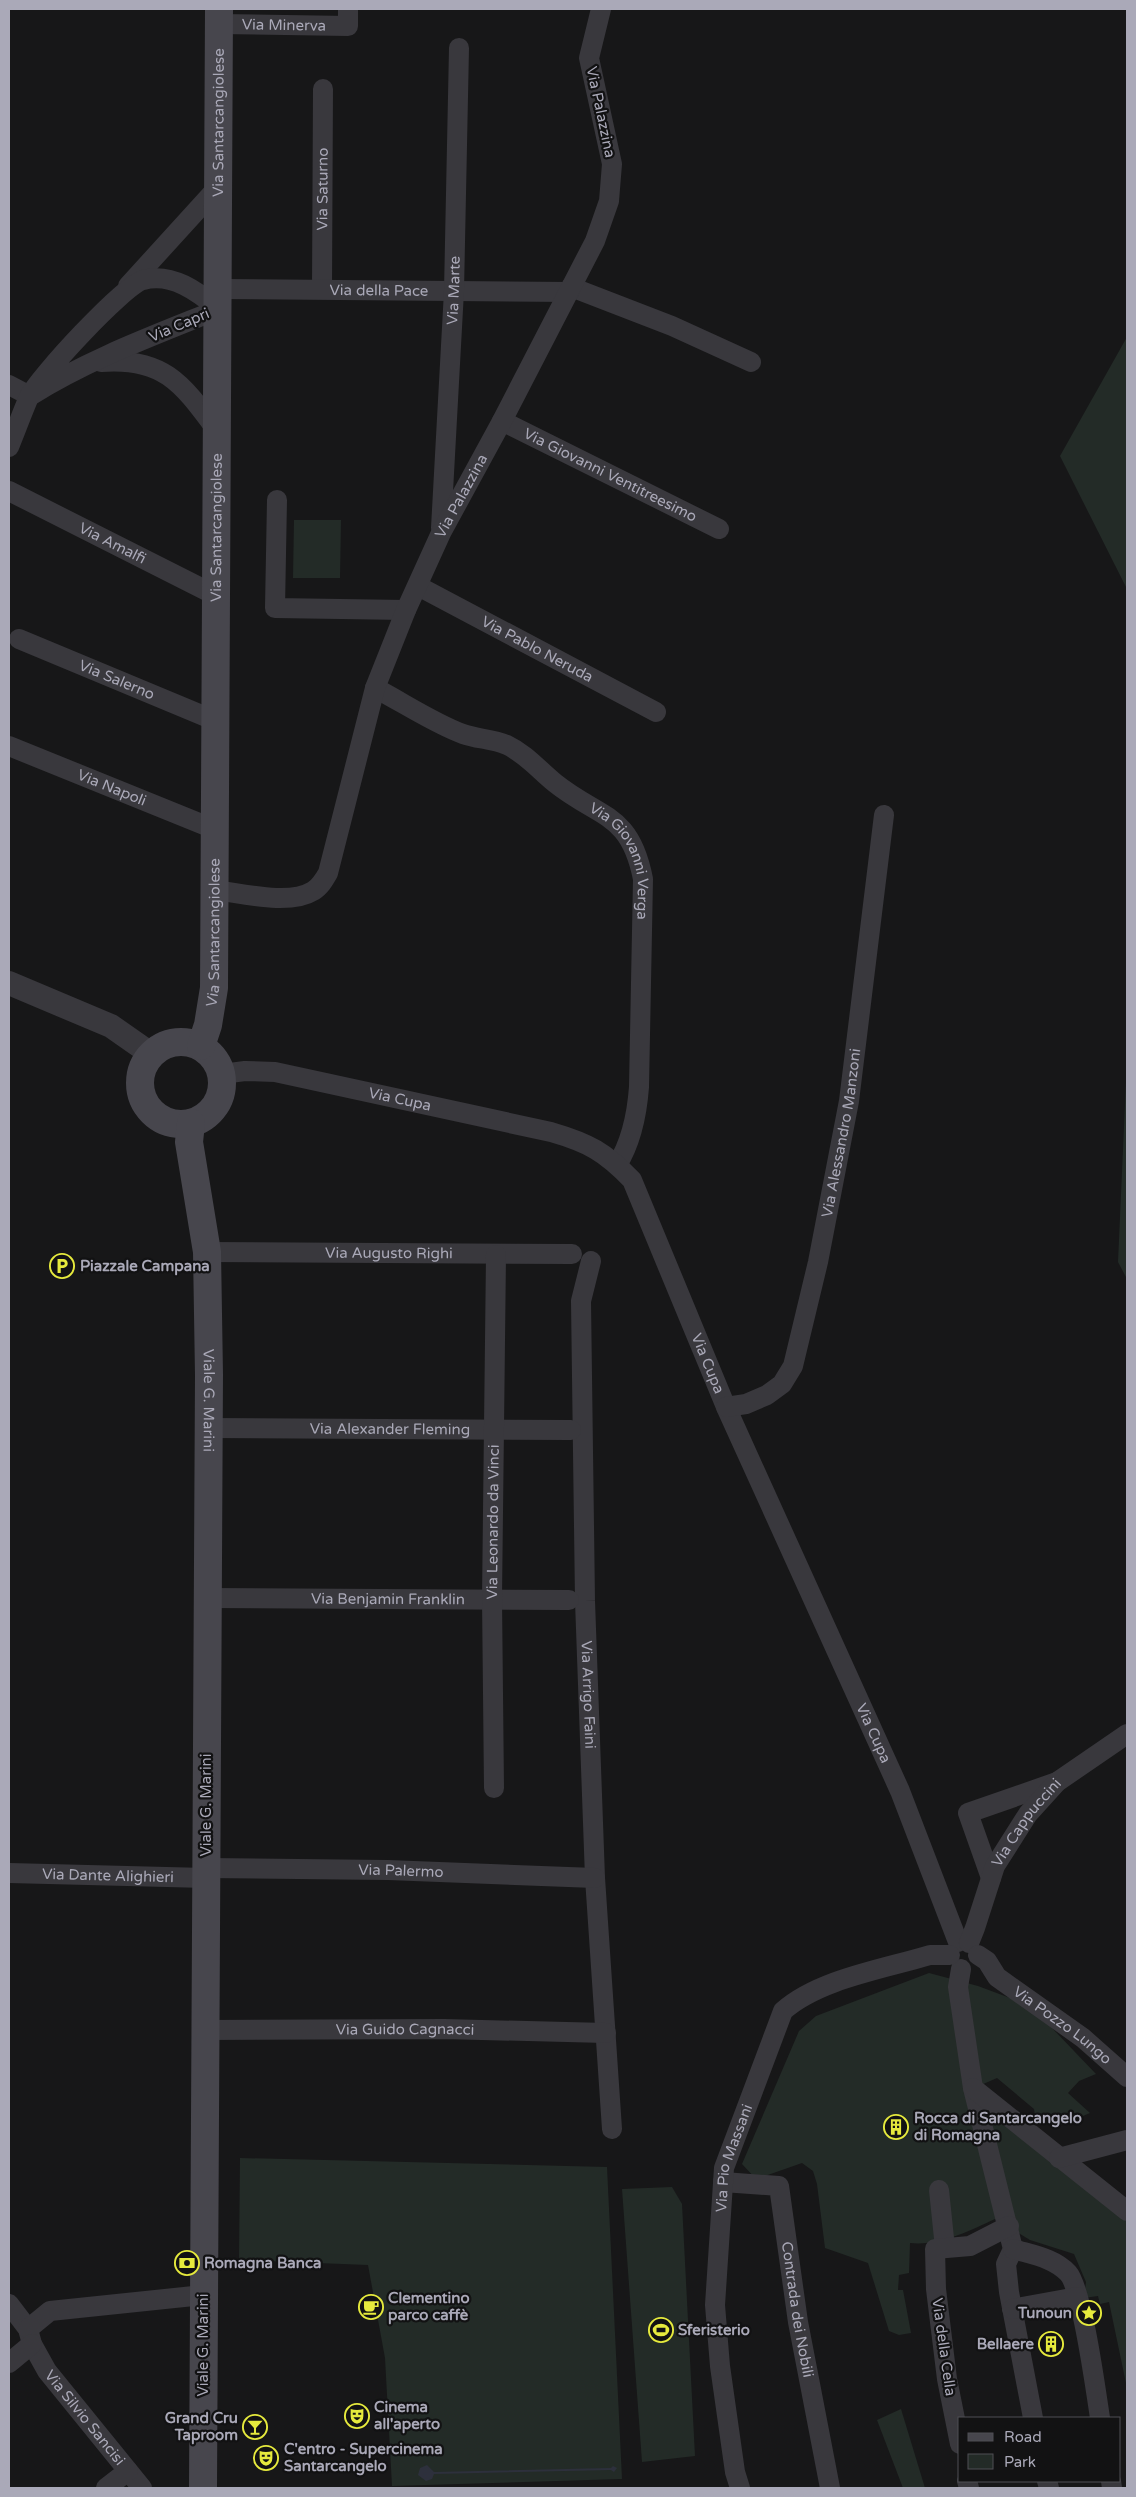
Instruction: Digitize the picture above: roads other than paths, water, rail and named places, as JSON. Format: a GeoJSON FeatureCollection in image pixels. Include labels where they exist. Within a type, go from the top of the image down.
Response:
{"type":"FeatureCollection","features":[{"type":"Feature","properties":{"kind":"main road","name":"Via Santarcangiolese"},"geometry":{"type":"LineString","coordinates":[[201,1046],[208,1026],[214,988],[219,16]]}},
{"type":"Feature","properties":{"kind":"main road"},"geometry":{"type":"LineString","coordinates":[[175,1042],[188,1042],[201,1046],[211,1053],[218,1063],[222,1074],[223,1087],[219,1099],[212,1110],[203,1118],[191,1123],[178,1124],[165,1121],[153,1114],[145,1104],[140,1091],[143,1065],[151,1054],[162,1046],[175,1042]]}},
{"type":"Feature","properties":{"kind":"main road","name":"Viale G. Marini"},"geometry":{"type":"LineString","coordinates":[[191,1123],[189,1142],[207,1252],[209,1428],[203,2488]]}},
{"type":"Feature","properties":{"kind":"street","name":"Via Palazzina"},"geometry":{"type":"LineString","coordinates":[[214,890],[276,898],[294,897],[312,892],[320,885],[328,873],[376,688],[406,610],[441,533],[502,421],[595,241],[608,200],[612,164],[589,58],[601,9]]}},
{"type":"Feature","properties":{"kind":"street","name":"Via Minerva"},"geometry":{"type":"LineString","coordinates":[[219,16],[348,17]]}},
{"type":"Feature","properties":{"kind":"street","name":"Via Marte"},"geometry":{"type":"LineString","coordinates":[[441,533],[454,291],[459,48]]}},
{"type":"Feature","properties":{"kind":"street","name":"Via Saturno"},"geometry":{"type":"LineString","coordinates":[[322,288],[323,89]]}},
{"type":"Feature","properties":{"kind":"street","name":"Via Capri"},"geometry":{"type":"LineString","coordinates":[[9,447],[27,402],[46,373],[219,186]]}},
{"type":"Feature","properties":{"kind":"street","name":"Via Capri"},"geometry":{"type":"LineString","coordinates":[[117,298],[142,280],[173,281],[202,294],[219,299]]}},
{"type":"Feature","properties":{"kind":"street","name":"Via della Pace"},"geometry":{"type":"LineString","coordinates":[[219,299],[322,288],[454,291],[570,290]]}},
{"type":"Feature","properties":{"kind":"street"},"geometry":{"type":"LineString","coordinates":[[570,290],[672,326],[750,362]]}},
{"type":"Feature","properties":{"kind":"street","name":"Via Capri"},"geometry":{"type":"LineString","coordinates":[[27,402],[63,375],[219,299]]}},
{"type":"Feature","properties":{"kind":"street","name":"Via Capri"},"geometry":{"type":"LineString","coordinates":[[89,363],[119,361],[155,368],[174,379],[190,394],[218,432]]}},
{"type":"Feature","properties":{"kind":"street"},"geometry":{"type":"LineString","coordinates":[[9,385],[27,402]]}},
{"type":"Feature","properties":{"kind":"street","name":"Via Giovanni Ventitreesimo"},"geometry":{"type":"LineString","coordinates":[[502,421],[719,529]]}},
{"type":"Feature","properties":{"kind":"street","name":"Via Amalfi"},"geometry":{"type":"LineString","coordinates":[[9,491],[216,596]]}},
{"type":"Feature","properties":{"kind":"street"},"geometry":{"type":"LineString","coordinates":[[277,500],[276,608],[406,610]]}},
{"type":"Feature","properties":{"kind":"street","name":"Via Pablo Neruda"},"geometry":{"type":"LineString","coordinates":[[418,586],[656,712]]}},
{"type":"Feature","properties":{"kind":"street","name":"Via Salerno"},"geometry":{"type":"LineString","coordinates":[[19,639],[216,721]]}},
{"type":"Feature","properties":{"kind":"street","name":"Via Giovanni Verga"},"geometry":{"type":"LineString","coordinates":[[376,688],[462,734],[507,746],[525,756],[556,783],[620,825],[632,842],[639,858],[642,879],[639,1087],[637,1115],[625,1152],[617,1165]]}},
{"type":"Feature","properties":{"kind":"street","name":"Via Napoli"},"geometry":{"type":"LineString","coordinates":[[9,746],[214,830]]}},
{"type":"Feature","properties":{"kind":"street","name":"Via Alessandro Manzoni"},"geometry":{"type":"LineString","coordinates":[[726,1406],[746,1404],[767,1396],[782,1384],[793,1366],[818,1262],[849,1101],[884,815]]}},
{"type":"Feature","properties":{"kind":"street"},"geometry":{"type":"LineString","coordinates":[[9,982],[111,1026],[151,1054]]}},
{"type":"Feature","properties":{"kind":"street","name":"Via Cupa"},"geometry":{"type":"LineString","coordinates":[[222,1074],[245,1071],[275,1072],[551,1132],[582,1141],[617,1165],[632,1180],[726,1406],[900,1791],[965,1955]]}},
{"type":"Feature","properties":{"kind":"street","name":"Via Augusto Righi"},"geometry":{"type":"LineString","coordinates":[[207,1252],[496,1255],[582,1258]]}},
{"type":"Feature","properties":{"kind":"street","name":"Via Leonardo da Vinci"},"geometry":{"type":"LineString","coordinates":[[494,1788],[492,1598],[496,1255]]}},
{"type":"Feature","properties":{"kind":"street","name":"Via Arrigo Faini"},"geometry":{"type":"LineString","coordinates":[[582,1258],[585,1601],[595,1878],[612,2129]]}},
{"type":"Feature","properties":{"kind":"street","name":"Via Alexander Fleming"},"geometry":{"type":"LineString","coordinates":[[209,1428],[494,1428],[572,1430]]}},
{"type":"Feature","properties":{"kind":"street","name":"Via Benjamin Franklin"},"geometry":{"type":"LineString","coordinates":[[208,1598],[492,1598],[570,1600]]}},
{"type":"Feature","properties":{"kind":"street","name":"Via Cappuccini"},"geometry":{"type":"LineString","coordinates":[[965,1955],[976,1928],[995,1866],[1028,1814],[1057,1782],[1127,1734]]}},
{"type":"Feature","properties":{"kind":"street"},"geometry":{"type":"LineString","coordinates":[[991,1878],[968,1813],[1057,1782]]}},
{"type":"Feature","properties":{"kind":"street","name":"Via Palermo"},"geometry":{"type":"LineString","coordinates":[[206,1873],[388,1870],[595,1878]]}},
{"type":"Feature","properties":{"kind":"street","name":"Via Dante Alighieri"},"geometry":{"type":"LineString","coordinates":[[9,1872],[206,1873]]}},
{"type":"Feature","properties":{"kind":"street","name":"Via Pio Massani"},"geometry":{"type":"LineString","coordinates":[[740,2488],[735,2472],[720,2366],[715,2305],[724,2168],[783,2011],[797,1999],[817,1988],[930,1955],[965,1955]]}},
{"type":"Feature","properties":{"kind":"street"},"geometry":{"type":"LineString","coordinates":[[965,1955],[958,1987],[973,2088],[1009,2226],[1013,2249],[1006,2264],[1012,2309],[1033,2417]]}},
{"type":"Feature","properties":{"kind":"street","name":"Via Pozzo Lungo"},"geometry":{"type":"LineString","coordinates":[[965,1955],[987,1962],[997,1977],[1083,2038],[1127,2077]]}},
{"type":"Feature","properties":{"kind":"street","name":"Via Guido Cagnacci"},"geometry":{"type":"LineString","coordinates":[[205,2030],[444,2029],[606,2032]]}},
{"type":"Feature","properties":{"kind":"street"},"geometry":{"type":"LineString","coordinates":[[973,2088],[1127,2211]]}},
{"type":"Feature","properties":{"kind":"street"},"geometry":{"type":"LineString","coordinates":[[1060,2158],[1127,2140]]}},
{"type":"Feature","properties":{"kind":"street","name":"Contrada dei Nobili"},"geometry":{"type":"LineString","coordinates":[[723,2182],[778,2186],[798,2322],[830,2488]]}},
{"type":"Feature","properties":{"kind":"street","name":"Via della Cella"},"geometry":{"type":"LineString","coordinates":[[939,2190],[940,2248],[936,2289],[947,2379],[958,2434]]}},
{"type":"Feature","properties":{"kind":"street"},"geometry":{"type":"LineString","coordinates":[[940,2248],[970,2246],[1009,2226]]}},
{"type":"Feature","properties":{"kind":"street"},"geometry":{"type":"LineString","coordinates":[[1013,2249],[1054,2261],[1070,2275],[1082,2312],[1100,2417]]}},
{"type":"Feature","properties":{"kind":"street"},"geometry":{"type":"LineString","coordinates":[[9,2363],[50,2312],[203,2295]]}},
{"type":"Feature","properties":{"kind":"street"},"geometry":{"type":"LineString","coordinates":[[1012,2309],[1077,2296]]}},
{"type":"Feature","properties":{"kind":"street","name":"Via Silvio Sancisi"},"geometry":{"type":"LineString","coordinates":[[9,2304],[30,2337],[46,2372],[142,2488]]}},
{"type":"Feature","properties":{"kind":"street"},"geometry":{"type":"LineString","coordinates":[[106,2488],[128,2471]]}},
{"type":"Feature","properties":{"kind":"water"},"geometry":{"type":"Polygon","coordinates":[[[427,2465],[434,2472],[611,2468],[613,2466],[617,2468],[614,2472],[611,2470],[434,2474],[432,2479],[426,2481],[418,2475],[420,2468],[427,2465]]]}},
{"type":"Feature","properties":{"kind":"place","name":"Piazzale Campana"},"geometry":{"type":"Point","coordinates":[62,1266]}},
{"type":"Feature","properties":{"kind":"place","name":"Rocca di Santarcangelo di Romagna"},"geometry":{"type":"Point","coordinates":[896,2127]}},
{"type":"Feature","properties":{"kind":"place","name":"Romagna Banca"},"geometry":{"type":"Point","coordinates":[187,2263]}},
{"type":"Feature","properties":{"kind":"place","name":"Clementino parco caffè"},"geometry":{"type":"Point","coordinates":[371,2307]}},
{"type":"Feature","properties":{"kind":"place","name":"Tunoun"},"geometry":{"type":"Point","coordinates":[1089,2313]}},
{"type":"Feature","properties":{"kind":"place","name":"Sferisterio"},"geometry":{"type":"Point","coordinates":[661,2330]}},
{"type":"Feature","properties":{"kind":"place","name":"Bellaere"},"geometry":{"type":"Point","coordinates":[1051,2344]}},
{"type":"Feature","properties":{"kind":"place","name":"Cinema all'aperto"},"geometry":{"type":"Point","coordinates":[357,2416]}},
{"type":"Feature","properties":{"kind":"place","name":"Grand Cru Taproom"},"geometry":{"type":"Point","coordinates":[255,2427]}},
{"type":"Feature","properties":{"kind":"place","name":"C'entro - Supercinema Santarcangelo"},"geometry":{"type":"Point","coordinates":[266,2458]}}]}
